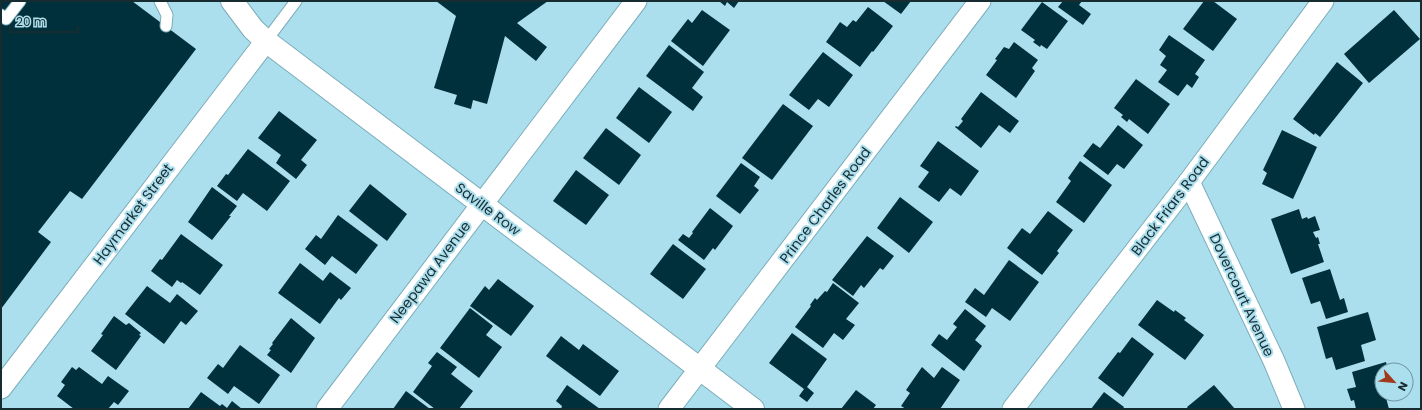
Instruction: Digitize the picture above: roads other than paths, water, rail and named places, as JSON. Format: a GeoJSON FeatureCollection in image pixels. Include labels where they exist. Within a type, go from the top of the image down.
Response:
{"type":"FeatureCollection","features":[{"type":"Feature","properties":{"kind":"street","name":"Saville Row"},"geometry":{"type":"LineString","coordinates":[[232,1],[253,29],[266,40],[753,409]]}},
{"type":"Feature","properties":{"kind":"street","name":"Neepawa Avenue"},"geometry":{"type":"LineString","coordinates":[[327,409],[636,1]]}},
{"type":"Feature","properties":{"kind":"street","name":"Prince Charles Road"},"geometry":{"type":"LineString","coordinates":[[669,409],[980,1]]}},
{"type":"Feature","properties":{"kind":"street","name":"Black Friars Road"},"geometry":{"type":"LineString","coordinates":[[1014,409],[1189,182],[1323,1]]}},
{"type":"Feature","properties":{"kind":"street","name":"Haymarket Street"},"geometry":{"type":"LineString","coordinates":[[1,388],[266,40]]}},
{"type":"Feature","properties":{"kind":"street","name":"Dovercourt Avenue"},"geometry":{"type":"LineString","coordinates":[[1189,182],[1274,361],[1294,409]]}},
{"type":"Feature","properties":{"kind":"lane"},"geometry":{"type":"LineString","coordinates":[[1,15],[6,19],[20,1]]}},
{"type":"Feature","properties":{"kind":"lane"},"geometry":{"type":"LineString","coordinates":[[160,1],[167,15],[166,26]]}},
{"type":"Feature","properties":{"kind":"lane"},"geometry":{"type":"LineString","coordinates":[[266,40],[296,1]]}}]}
